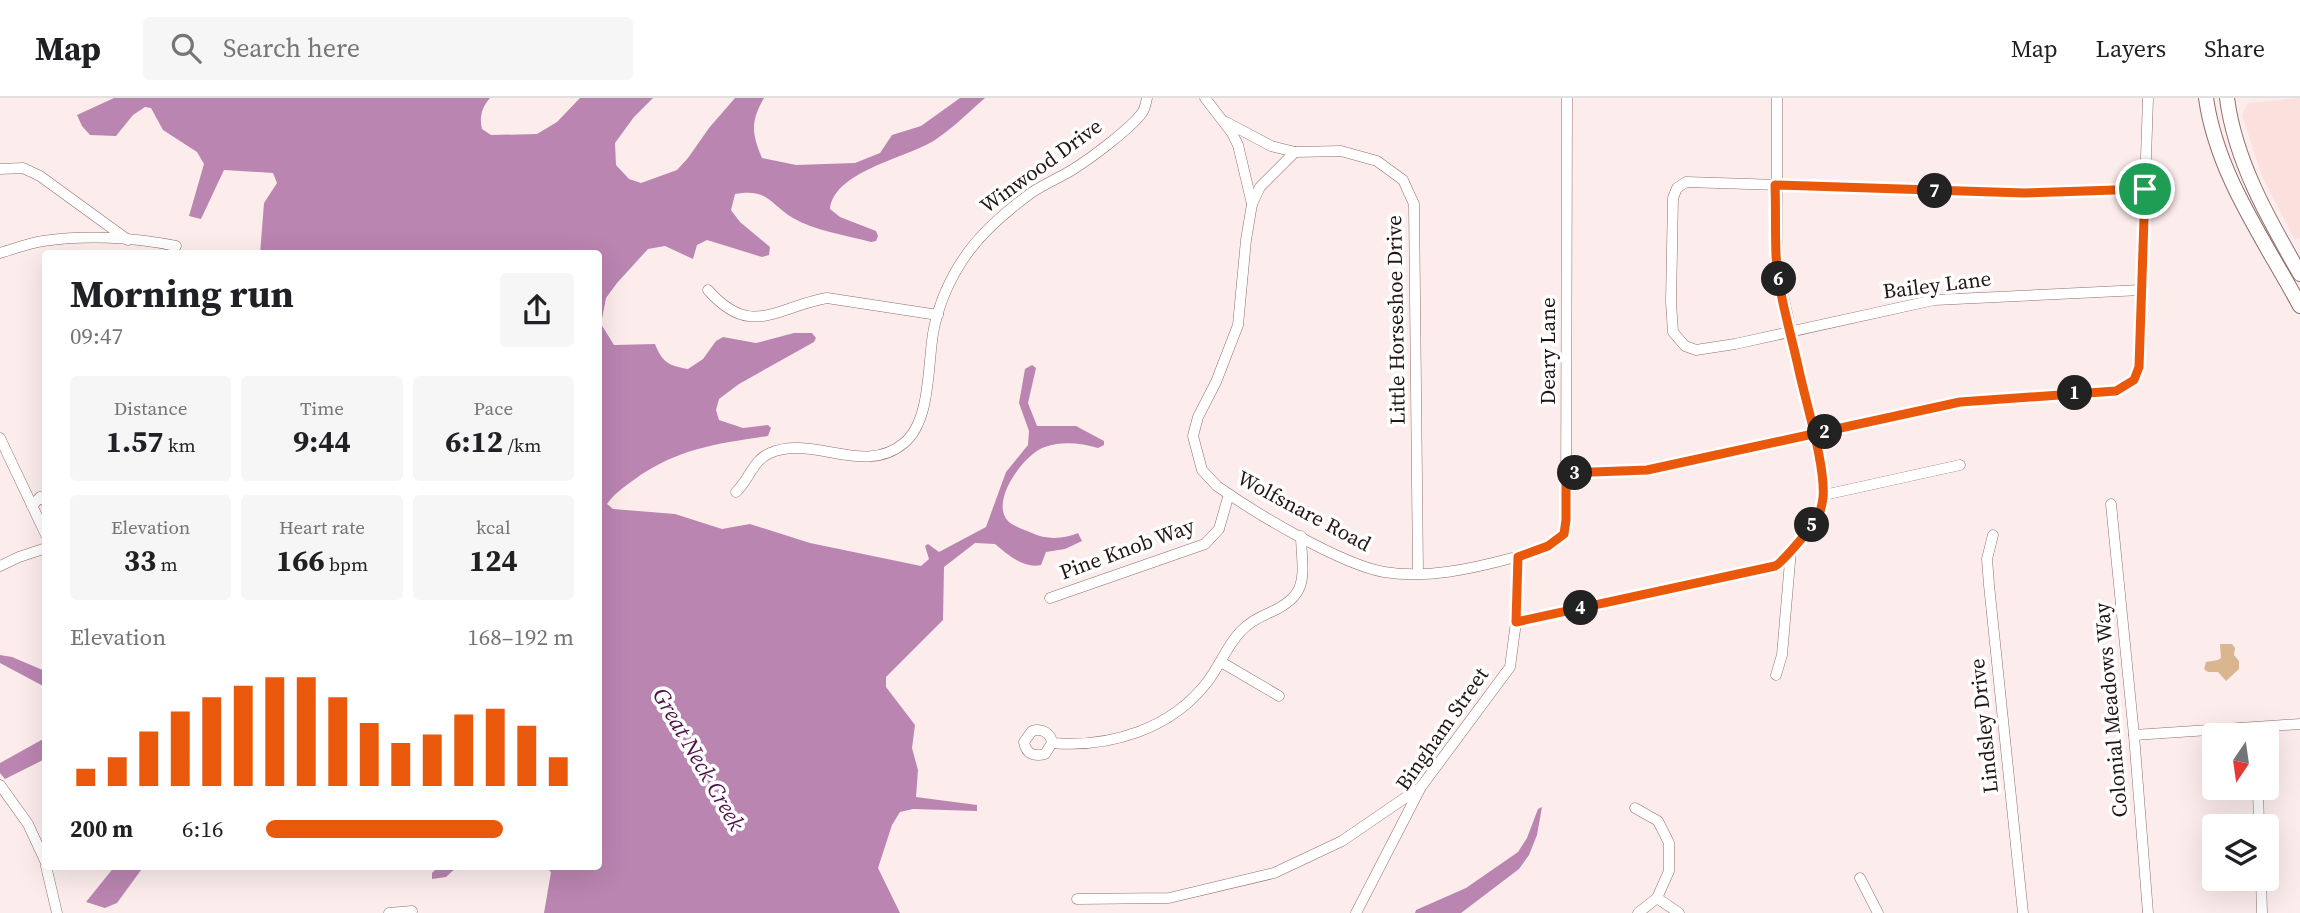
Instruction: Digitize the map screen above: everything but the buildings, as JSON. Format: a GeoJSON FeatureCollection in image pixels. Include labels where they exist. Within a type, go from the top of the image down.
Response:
{"type":"FeatureCollection","features":[{"type":"Feature","properties":{"kind":"main road"},"geometry":{"type":"LineString","coordinates":[[2206,98],[2213,133],[2227,173],[2300,306]]}},
{"type":"Feature","properties":{"kind":"main road"},"geometry":{"type":"LineString","coordinates":[[2227,98],[2232,128],[2242,159],[2298,264]]}},
{"type":"Feature","properties":{"kind":"street","name":"Winwood Drive"},"geometry":{"type":"LineString","coordinates":[[736,492],[760,459],[772,452],[798,448],[840,455],[867,456],[890,452],[907,441],[923,411],[937,315],[962,261],[996,221],[1033,192],[1074,169],[1105,145],[1143,111],[1147,98]]}},
{"type":"Feature","properties":{"kind":"street","name":"Wolfsnare Road"},"geometry":{"type":"LineString","coordinates":[[1205,98],[1238,145],[1252,204],[1238,325],[1194,427],[1193,436],[1202,470],[1208,479],[1301,536],[1371,568],[1399,574],[1462,570],[1536,550]]}},
{"type":"Feature","properties":{"kind":"street","name":"Deary Lane"},"geometry":{"type":"LineString","coordinates":[[1536,550],[1556,542],[1564,534],[1566,520],[1567,98]]}},
{"type":"Feature","properties":{"kind":"street"},"geometry":{"type":"LineString","coordinates":[[1516,622],[1775,566],[1785,559],[1819,515],[1824,495],[1776,255],[1777,98]]}},
{"type":"Feature","properties":{"kind":"street"},"geometry":{"type":"LineString","coordinates":[[1566,473],[1647,470],[1960,402],[2116,391],[2134,380],[2139,367],[2148,98]]}},
{"type":"Feature","properties":{"kind":"street","name":"Little Horseshoe Drive"},"geometry":{"type":"LineString","coordinates":[[1222,120],[1271,146],[1295,152],[1341,151],[1377,160],[1403,180],[1414,204],[1418,573]]}},
{"type":"Feature","properties":{"kind":"street"},"geometry":{"type":"LineString","coordinates":[[1252,204],[1260,187],[1295,152]]}},
{"type":"Feature","properties":{"kind":"street"},"geometry":{"type":"LineString","coordinates":[[0,169],[23,168],[40,176],[128,240]]}},
{"type":"Feature","properties":{"kind":"street","name":"Bailey Lane"},"geometry":{"type":"LineString","coordinates":[[1775,185],[1686,182],[1681,184],[1673,198],[1673,332],[1685,346],[1696,350],[1741,343],[1934,300],[2141,290]]}},
{"type":"Feature","properties":{"kind":"street"},"geometry":{"type":"LineString","coordinates":[[1775,185],[2024,193],[2145,189]]}},
{"type":"Feature","properties":{"kind":"street"},"geometry":{"type":"LineString","coordinates":[[0,253],[40,242],[91,239],[156,242],[176,246]]}},
{"type":"Feature","properties":{"kind":"street"},"geometry":{"type":"LineString","coordinates":[[708,290],[727,309],[746,317],[766,316],[827,298],[937,315]]}},
{"type":"Feature","properties":{"kind":"street"},"geometry":{"type":"LineString","coordinates":[[0,438],[42,527]]}},
{"type":"Feature","properties":{"kind":"street"},"geometry":{"type":"LineString","coordinates":[[1824,495],[1960,465]]}},
{"type":"Feature","properties":{"kind":"street","name":"Pine Knob Way"},"geometry":{"type":"LineString","coordinates":[[1050,598],[1205,544],[1219,529],[1229,494]]}},
{"type":"Feature","properties":{"kind":"street"},"geometry":{"type":"LineString","coordinates":[[32,506],[40,497],[42,499]]}},
{"type":"Feature","properties":{"kind":"street","name":"Colonial Meadows Way"},"geometry":{"type":"LineString","coordinates":[[2111,504],[2148,913]]}},
{"type":"Feature","properties":{"kind":"street","name":"Lindsley Drive"},"geometry":{"type":"LineString","coordinates":[[1993,535],[1987,559],[1989,585],[2023,913]]}},
{"type":"Feature","properties":{"kind":"street"},"geometry":{"type":"LineString","coordinates":[[1052,744],[1095,743],[1136,733],[1155,725],[1193,699],[1242,629],[1296,596],[1302,579],[1301,536]]}},
{"type":"Feature","properties":{"kind":"street"},"geometry":{"type":"LineString","coordinates":[[0,566],[42,549]]}},
{"type":"Feature","properties":{"kind":"street"},"geometry":{"type":"LineString","coordinates":[[1776,675],[1782,655],[1791,551]]}},
{"type":"Feature","properties":{"kind":"street","name":"Bingham Street"},"geometry":{"type":"LineString","coordinates":[[1356,913],[1421,787],[1510,667],[1516,622],[1518,557]]}},
{"type":"Feature","properties":{"kind":"street"},"geometry":{"type":"LineString","coordinates":[[1221,662],[1279,696]]}},
{"type":"Feature","properties":{"kind":"street"},"geometry":{"type":"LineString","coordinates":[[2279,727],[2300,724]]}},
{"type":"Feature","properties":{"kind":"street"},"geometry":{"type":"LineString","coordinates":[[2134,735],[2202,732]]}},
{"type":"Feature","properties":{"kind":"street"},"geometry":{"type":"LineString","coordinates":[[0,785],[28,824],[42,856]]}},
{"type":"Feature","properties":{"kind":"street"},"geometry":{"type":"LineString","coordinates":[[1077,899],[1169,898],[1273,873],[1342,841],[1421,787]]}},
{"type":"Feature","properties":{"kind":"street"},"geometry":{"type":"LineString","coordinates":[[1635,808],[1658,821],[1669,843],[1669,871],[1657,898],[1638,913]]}},
{"type":"Feature","properties":{"kind":"street"},"geometry":{"type":"LineString","coordinates":[[47,870],[57,913]]}},
{"type":"Feature","properties":{"kind":"street"},"geometry":{"type":"LineString","coordinates":[[1860,877],[1878,913]]}},
{"type":"Feature","properties":{"kind":"street"},"geometry":{"type":"LineString","coordinates":[[2261,891],[2262,913]]}},
{"type":"Feature","properties":{"kind":"street"},"geometry":{"type":"LineString","coordinates":[[1657,898],[1678,913]]}},
{"type":"Feature","properties":{"kind":"street"},"geometry":{"type":"LineString","coordinates":[[388,913],[412,911]]}},
{"type":"Feature","properties":{"kind":"shaded area"},"geometry":{"type":"Polygon","coordinates":[[[2300,98],[2300,238],[2295,240],[2262,176],[2242,115],[2248,103],[2300,98]]]}},
{"type":"Feature","properties":{"kind":"shaded area"},"geometry":{"type":"Polygon","coordinates":[[[2220,644],[2232,644],[2235,648],[2234,655],[2239,661],[2239,669],[2226,681],[2218,672],[2204,669],[2206,662],[2221,658],[2220,644]]]}},
{"type":"Feature","properties":{"kind":"water"},"geometry":{"type":"Polygon","coordinates":[[[114,98],[490,98],[481,116],[482,129],[491,135],[537,134],[557,122],[580,98],[653,98],[634,117],[615,143],[616,165],[629,179],[641,183],[677,170],[735,98],[764,98],[756,114],[754,128],[762,158],[796,165],[855,163],[880,153],[892,135],[921,126],[960,98],[985,98],[935,140],[858,175],[835,196],[830,209],[840,217],[876,231],[876,241],[811,226],[785,213],[762,195],[735,194],[731,210],[740,222],[770,247],[769,255],[762,257],[707,240],[697,245],[693,259],[665,246],[648,249],[606,298],[602,319],[602,250],[260,250],[264,203],[277,183],[273,173],[224,170],[201,219],[189,216],[204,164],[197,152],[163,130],[151,108],[145,107],[133,115],[116,136],[90,135],[77,115],[114,98]]]}},
{"type":"Feature","properties":{"kind":"water","name":"Great Neck Creek"},"geometry":{"type":"Polygon","coordinates":[[[602,326],[614,345],[655,344],[667,362],[688,369],[703,359],[716,341],[723,337],[756,343],[794,333],[812,333],[816,338],[814,342],[739,384],[719,399],[716,410],[719,420],[743,428],[768,425],[771,428],[768,436],[715,445],[667,460],[616,493],[607,504],[613,509],[675,514],[722,529],[750,524],[810,543],[921,566],[929,559],[925,546],[928,544],[939,552],[986,527],[1006,472],[1028,445],[1029,431],[1019,403],[1025,369],[1032,365],[1036,368],[1028,403],[1037,426],[1076,426],[1104,441],[1104,445],[1098,448],[1065,443],[1037,451],[1019,468],[1006,490],[1003,502],[1003,512],[1008,521],[1016,526],[1049,538],[1078,533],[1082,541],[1065,549],[1046,552],[1041,565],[1035,566],[1016,560],[995,544],[975,543],[944,567],[943,620],[886,677],[886,687],[915,725],[912,748],[918,770],[916,797],[977,805],[977,811],[913,809],[900,812],[892,825],[878,868],[900,913],[544,913],[551,872],[549,870],[602,870],[602,326]]]}},
{"type":"Feature","properties":{"kind":"water"},"geometry":{"type":"Polygon","coordinates":[[[0,655],[42,670],[42,685],[0,663],[0,655]]]}},
{"type":"Feature","properties":{"kind":"water"},"geometry":{"type":"Polygon","coordinates":[[[42,740],[42,760],[5,779],[0,773],[0,763],[42,740]]]}},
{"type":"Feature","properties":{"kind":"water"},"geometry":{"type":"Polygon","coordinates":[[[1542,807],[1537,835],[1529,855],[1519,869],[1461,913],[1415,913],[1416,910],[1466,888],[1518,852],[1527,838],[1538,809],[1542,807]]]}},
{"type":"Feature","properties":{"kind":"water"},"geometry":{"type":"Polygon","coordinates":[[[112,870],[141,870],[117,903],[105,908],[86,902],[112,870]]]}},
{"type":"Feature","properties":{"kind":"water"},"geometry":{"type":"Polygon","coordinates":[[[435,870],[454,870],[446,877],[432,879],[435,870]]]}},
{"type":"Feature","properties":{"kind":"route"},"geometry":{"type":"LineString","coordinates":[[2145,189],[2024,193],[1775,185],[1777,268],[1784,303],[1813,434],[1820,464],[1824,489],[1822,507],[1815,523],[1785,559],[1775,566],[1516,622],[1518,557],[1556,542],[1564,534],[1566,473],[1647,470],[1813,434],[1960,402],[2116,391],[2134,380],[2139,367],[2145,189]]}}]}
